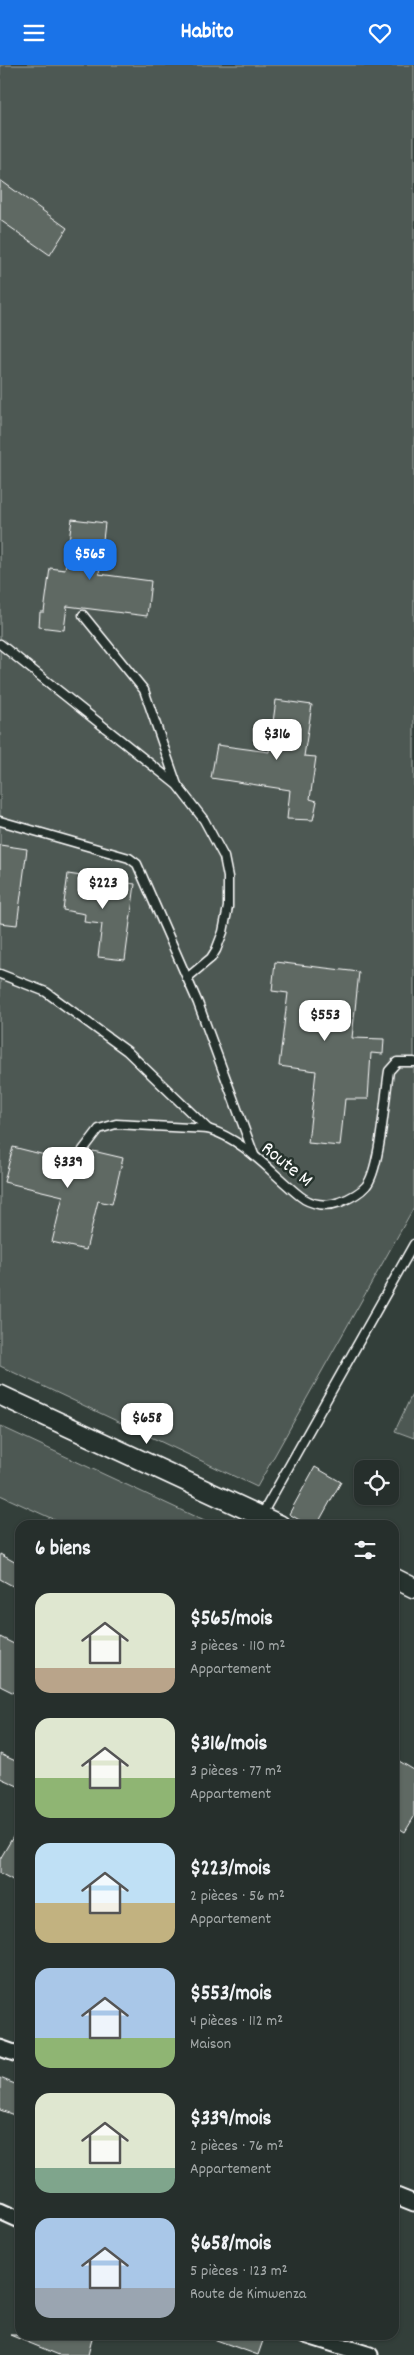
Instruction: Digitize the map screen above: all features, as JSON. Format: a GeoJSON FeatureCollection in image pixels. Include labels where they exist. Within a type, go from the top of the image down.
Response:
{"type":"FeatureCollection","features":[{"type":"Feature","properties":{"kind":"street"},"geometry":{"type":"LineString","coordinates":[[0,1395],[269,1520]]}},
{"type":"Feature","properties":{"kind":"street"},"geometry":{"type":"LineString","coordinates":[[399,1580],[414,1588]]}},
{"type":"Feature","properties":{"kind":"street"},"geometry":{"type":"LineString","coordinates":[[0,2048],[15,2053]]}},
{"type":"Feature","properties":{"kind":"street"},"geometry":{"type":"LineString","coordinates":[[399,2196],[412,2199]]}},
{"type":"Feature","properties":{"kind":"street"},"geometry":{"type":"LineString","coordinates":[[0,2211],[15,2218]]}},
{"type":"Feature","properties":{"kind":"street"},"geometry":{"type":"LineString","coordinates":[[321,2340],[370,2355]]}},
{"type":"Feature","properties":{"kind":"lane"},"geometry":{"type":"LineString","coordinates":[[84,615],[144,690],[177,785]]}},
{"type":"Feature","properties":{"kind":"lane"},"geometry":{"type":"LineString","coordinates":[[0,644],[177,785],[204,820],[224,857],[228,877],[228,907],[223,932],[216,950],[211,958],[187,978]]}},
{"type":"Feature","properties":{"kind":"lane"},"geometry":{"type":"LineString","coordinates":[[0,821],[129,858],[137,864],[187,978],[254,1155]]}},
{"type":"Feature","properties":{"kind":"lane"},"geometry":{"type":"LineString","coordinates":[[0,974],[46,993],[127,1051],[208,1129]]}},
{"type":"Feature","properties":{"kind":"lane","name":"Route M"},"geometry":{"type":"LineString","coordinates":[[83,1150],[100,1129],[116,1124],[208,1129],[218,1132],[254,1155],[302,1198],[315,1204],[332,1205],[349,1198],[366,1186],[374,1171],[389,1071],[397,1062],[414,1063]]}},
{"type":"Feature","properties":{"kind":"lane"},"geometry":{"type":"LineString","coordinates":[[261,1516],[414,1244]]}},
{"type":"Feature","properties":{"kind":"shaded area"},"geometry":{"type":"Polygon","coordinates":[[[0,65],[414,65],[414,1207],[257,1487],[0,1366],[0,65]]]}},
{"type":"Feature","properties":{"kind":"shaded area"},"geometry":{"type":"Polygon","coordinates":[[[414,1390],[414,1438],[395,1431],[414,1390]]]}},
{"type":"Feature","properties":{"kind":"shaded area"},"geometry":{"type":"Polygon","coordinates":[[[0,1426],[202,1520],[55,1520],[0,1495],[0,1426]]]}},
{"type":"Feature","properties":{"kind":"building"},"geometry":{"type":"Polygon","coordinates":[[[0,180],[67,228],[50,255],[0,220],[0,180]]]}},
{"type":"Feature","properties":{"kind":"building"},"geometry":{"type":"Polygon","coordinates":[[[72,519],[105,523],[99,574],[151,581],[147,616],[67,606],[64,630],[39,627],[40,612],[44,612],[50,568],[65,570],[72,519]]]}},
{"type":"Feature","properties":{"kind":"building"},"geometry":{"type":"Polygon","coordinates":[[[276,700],[312,705],[304,756],[316,757],[310,799],[317,801],[313,820],[287,819],[290,790],[211,778],[217,745],[269,752],[276,700]]]}},
{"type":"Feature","properties":{"kind":"building"},"geometry":{"type":"Polygon","coordinates":[[[0,845],[27,849],[17,925],[0,923],[0,845]]]}},
{"type":"Feature","properties":{"kind":"building"},"geometry":{"type":"Polygon","coordinates":[[[68,874],[135,884],[125,960],[98,957],[102,924],[84,922],[85,914],[63,910],[68,874]]]}},
{"type":"Feature","properties":{"kind":"building"},"geometry":{"type":"Polygon","coordinates":[[[275,962],[359,972],[352,1038],[384,1039],[383,1054],[371,1053],[368,1099],[345,1099],[340,1146],[308,1143],[316,1071],[279,1066],[288,993],[272,991],[275,962]]]}},
{"type":"Feature","properties":{"kind":"building"},"geometry":{"type":"Polygon","coordinates":[[[13,1147],[89,1166],[93,1151],[123,1158],[112,1204],[98,1201],[86,1250],[52,1242],[63,1196],[4,1182],[13,1147]]]}},
{"type":"Feature","properties":{"kind":"building"},"geometry":{"type":"Polygon","coordinates":[[[315,1467],[341,1482],[320,1520],[299,1520],[289,1514],[315,1467]]]}},
{"type":"Feature","properties":{"kind":"building"},"geometry":{"type":"Polygon","coordinates":[[[0,1554],[15,1562],[15,1587],[0,1579],[0,1554]]]}},
{"type":"Feature","properties":{"kind":"building"},"geometry":{"type":"Polygon","coordinates":[[[0,1637],[15,1644],[15,1694],[0,1686],[0,1637]]]}},
{"type":"Feature","properties":{"kind":"building"},"geometry":{"type":"Polygon","coordinates":[[[0,1754],[15,1761],[15,1785],[0,1778],[0,1754]]]}},
{"type":"Feature","properties":{"kind":"building"},"geometry":{"type":"Polygon","coordinates":[[[399,1761],[414,1770],[414,1817],[405,1832],[399,1828],[399,1761]]]}},
{"type":"Feature","properties":{"kind":"building"},"geometry":{"type":"Polygon","coordinates":[[[15,1834],[15,1881],[0,1873],[0,1859],[15,1834]]]}},
{"type":"Feature","properties":{"kind":"building"},"geometry":{"type":"Polygon","coordinates":[[[0,2078],[15,2084],[15,2115],[0,2110],[0,2078]]]}},
{"type":"Feature","properties":{"kind":"building"},"geometry":{"type":"Polygon","coordinates":[[[22,2340],[92,2340],[88,2355],[59,2355],[22,2340]]]}},
{"type":"Feature","properties":{"kind":"building"},"geometry":{"type":"Polygon","coordinates":[[[216,2340],[263,2340],[258,2355],[216,2340]]]}}]}
